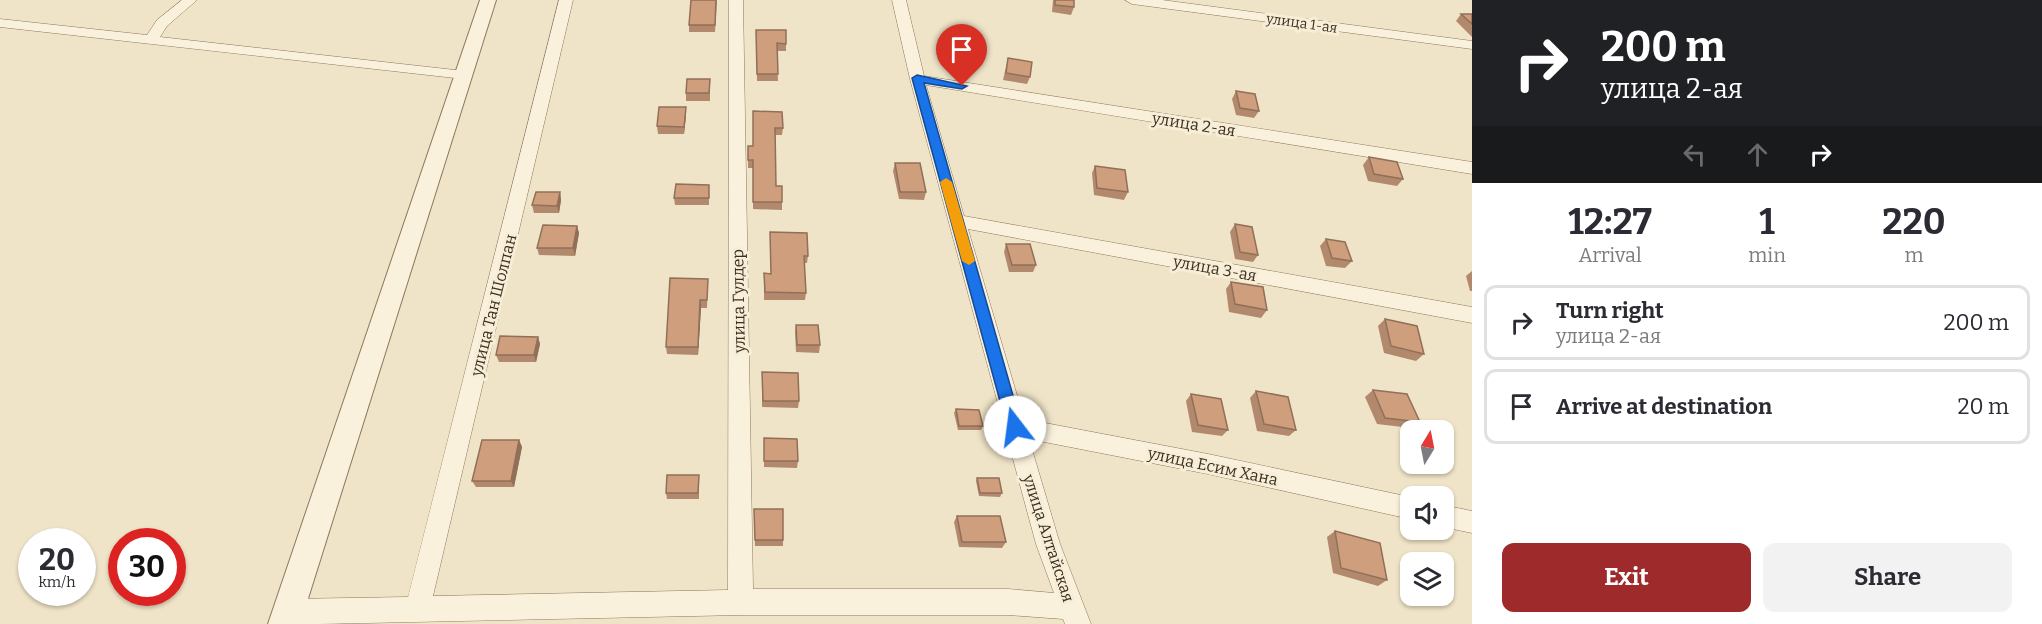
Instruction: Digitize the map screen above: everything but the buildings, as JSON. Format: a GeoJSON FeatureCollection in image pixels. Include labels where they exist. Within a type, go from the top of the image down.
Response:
{"type":"FeatureCollection","features":[{"type":"Feature","properties":{"kind":"street"},"geometry":{"type":"LineString","coordinates":[[151,40],[162,23],[190,0]]}},
{"type":"Feature","properties":{"kind":"street"},"geometry":{"type":"LineString","coordinates":[[488,0],[286,618],[417,610],[741,602],[1008,602],[1074,615]]}},
{"type":"Feature","properties":{"kind":"street","name":"улица Тан Шолпан"},"geometry":{"type":"LineString","coordinates":[[417,610],[566,0]]}},
{"type":"Feature","properties":{"kind":"street","name":"улица Гулдер"},"geometry":{"type":"LineString","coordinates":[[736,0],[741,602]]}},
{"type":"Feature","properties":{"kind":"street","name":"улица Алтайская"},"geometry":{"type":"LineString","coordinates":[[899,0],[917,78],[1048,544],[1074,615]]}},
{"type":"Feature","properties":{"kind":"street","name":"улица 1-ая"},"geometry":{"type":"LineString","coordinates":[[1132,0],[1472,45]]}},
{"type":"Feature","properties":{"kind":"street"},"geometry":{"type":"LineString","coordinates":[[0,23],[464,75]]}},
{"type":"Feature","properties":{"kind":"street","name":"улица 2-ая"},"geometry":{"type":"LineString","coordinates":[[917,78],[1472,168]]}},
{"type":"Feature","properties":{"kind":"street","name":"улица 3-ая"},"geometry":{"type":"LineString","coordinates":[[958,221],[1472,315]]}},
{"type":"Feature","properties":{"kind":"street","name":"улица Есим Хана"},"geometry":{"type":"LineString","coordinates":[[1015,427],[1208,464],[1400,506]]}},
{"type":"Feature","properties":{"kind":"street"},"geometry":{"type":"LineString","coordinates":[[1454,518],[1472,522]]}},
{"type":"Feature","properties":{"kind":"slow traffic"},"geometry":{"type":"LineString","coordinates":[[946,182],[969,261]]}},
{"type":"Feature","properties":{"kind":"route"},"geometry":{"type":"LineString","coordinates":[[962,86],[917,78],[1015,427]]}}]}
